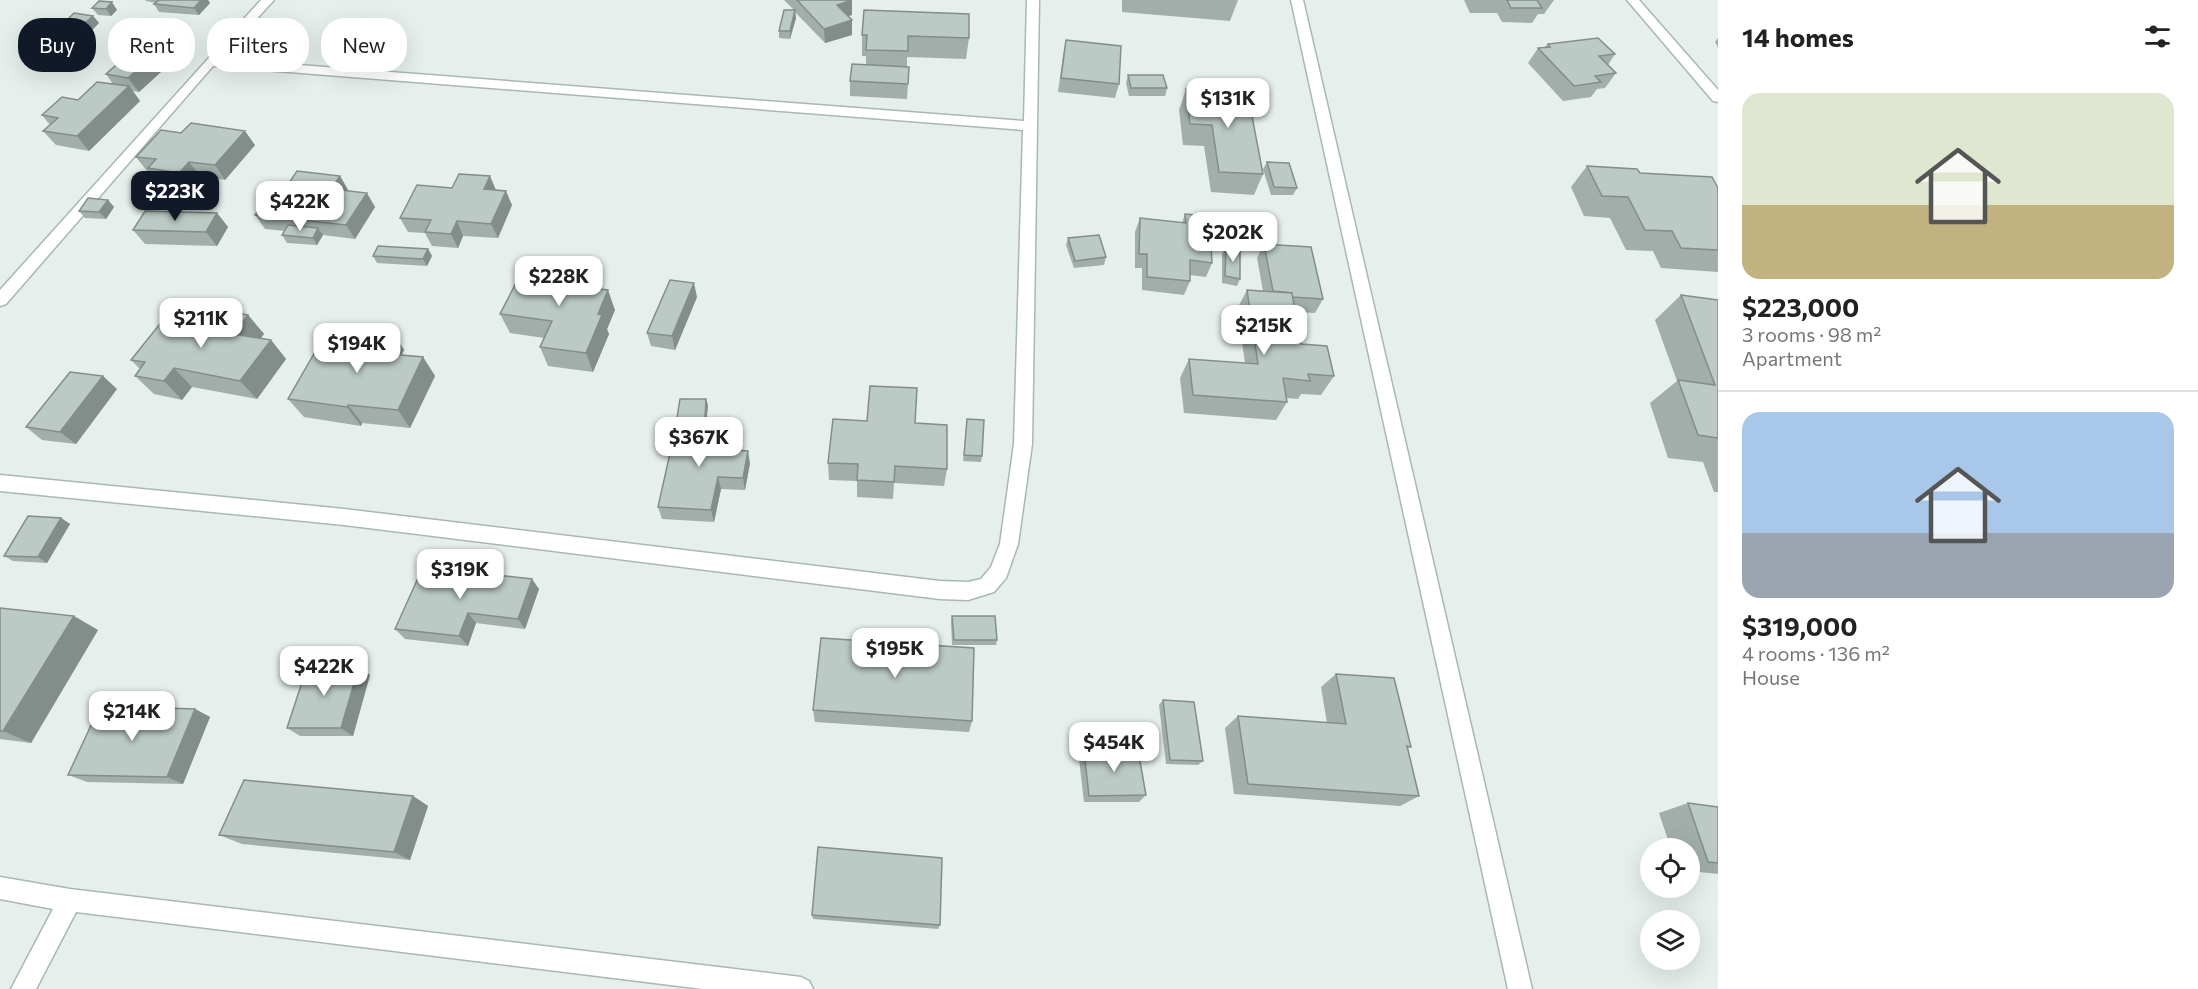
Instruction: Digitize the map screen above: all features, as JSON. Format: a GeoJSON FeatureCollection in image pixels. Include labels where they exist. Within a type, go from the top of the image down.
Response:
{"type":"FeatureCollection","features":[{"type":"Feature","properties":{"kind":"street"},"geometry":{"type":"LineString","coordinates":[[251,18],[268,0]]}},
{"type":"Feature","properties":{"kind":"street"},"geometry":{"type":"LineString","coordinates":[[0,483],[344,517],[940,590],[968,591],[987,586],[999,572],[1009,544],[1023,444],[1033,0]]}},
{"type":"Feature","properties":{"kind":"street"},"geometry":{"type":"LineString","coordinates":[[1297,0],[1520,989]]}},
{"type":"Feature","properties":{"kind":"street"},"geometry":{"type":"LineString","coordinates":[[1633,0],[1718,98]]}},
{"type":"Feature","properties":{"kind":"street"},"geometry":{"type":"LineString","coordinates":[[0,300],[207,65]]}},
{"type":"Feature","properties":{"kind":"street"},"geometry":{"type":"LineString","coordinates":[[309,70],[1031,126]]}},
{"type":"Feature","properties":{"kind":"street"},"geometry":{"type":"LineString","coordinates":[[0,888],[70,900],[801,989]]}},
{"type":"Feature","properties":{"kind":"street"},"geometry":{"type":"LineString","coordinates":[[23,989],[70,900]]}},
{"type":"Feature","properties":{"kind":"building"},"geometry":{"type":"Polygon","coordinates":[[[159,0],[201,0],[194,8],[154,4],[159,0]]]}},
{"type":"Feature","properties":{"kind":"building"},"geometry":{"type":"Polygon","coordinates":[[[797,0],[852,0],[837,5],[852,20],[824,29],[797,0]]]}},
{"type":"Feature","properties":{"kind":"building"},"geometry":{"type":"Polygon","coordinates":[[[1507,0],[1537,0],[1542,8],[1511,8],[1507,0]]]}},
{"type":"Feature","properties":{"kind":"building"},"geometry":{"type":"Polygon","coordinates":[[[99,1],[112,2],[106,9],[92,8],[99,1]]]}},
{"type":"Feature","properties":{"kind":"building"},"geometry":{"type":"Polygon","coordinates":[[[784,10],[795,10],[790,31],[779,31],[784,10]]]}},
{"type":"Feature","properties":{"kind":"building"},"geometry":{"type":"Polygon","coordinates":[[[864,10],[969,14],[969,38],[908,36],[908,51],[866,50],[867,35],[862,35],[864,10]]]}},
{"type":"Feature","properties":{"kind":"building"},"geometry":{"type":"Polygon","coordinates":[[[74,13],[93,16],[91,18],[69,18],[74,13]]]}},
{"type":"Feature","properties":{"kind":"building"},"geometry":{"type":"Polygon","coordinates":[[[1598,38],[1615,54],[1599,56],[1616,73],[1595,76],[1601,82],[1574,86],[1538,48],[1550,47],[1548,44],[1598,38]]]}},
{"type":"Feature","properties":{"kind":"building"},"geometry":{"type":"Polygon","coordinates":[[[1066,40],[1121,46],[1119,84],[1061,78],[1066,40]]]}},
{"type":"Feature","properties":{"kind":"building"},"geometry":{"type":"Polygon","coordinates":[[[852,64],[909,67],[908,84],[850,81],[852,64]]]}},
{"type":"Feature","properties":{"kind":"building"},"geometry":{"type":"Polygon","coordinates":[[[108,72],[135,72],[128,78],[106,74],[108,72]]]}},
{"type":"Feature","properties":{"kind":"building"},"geometry":{"type":"Polygon","coordinates":[[[1128,75],[1163,75],[1167,88],[1131,88],[1128,75]]]}},
{"type":"Feature","properties":{"kind":"building"},"geometry":{"type":"Polygon","coordinates":[[[97,82],[129,86],[77,136],[43,131],[58,118],[42,115],[62,97],[78,100],[97,82]]]}},
{"type":"Feature","properties":{"kind":"building"},"geometry":{"type":"Polygon","coordinates":[[[1186,89],[1248,95],[1263,174],[1219,172],[1212,125],[1190,124],[1186,89]]]}},
{"type":"Feature","properties":{"kind":"building"},"geometry":{"type":"Polygon","coordinates":[[[191,123],[245,131],[215,165],[189,162],[179,173],[148,168],[156,159],[136,157],[161,130],[181,133],[191,123]]]}},
{"type":"Feature","properties":{"kind":"building"},"geometry":{"type":"Polygon","coordinates":[[[1267,162],[1289,163],[1297,188],[1274,187],[1267,162]]]}},
{"type":"Feature","properties":{"kind":"building"},"geometry":{"type":"Polygon","coordinates":[[[1587,166],[1637,169],[1640,173],[1712,177],[1718,188],[1718,250],[1681,248],[1672,231],[1645,230],[1628,197],[1602,196],[1587,166]]]}},
{"type":"Feature","properties":{"kind":"building"},"geometry":{"type":"Polygon","coordinates":[[[297,171],[340,176],[331,189],[367,193],[346,225],[255,215],[277,185],[287,186],[297,171]]]}},
{"type":"Feature","properties":{"kind":"building"},"geometry":{"type":"Polygon","coordinates":[[[459,174],[490,176],[484,189],[506,191],[491,224],[457,221],[451,234],[425,232],[431,220],[400,218],[417,185],[452,188],[459,174]]]}},
{"type":"Feature","properties":{"kind":"building"},"geometry":{"type":"Polygon","coordinates":[[[88,198],[108,200],[99,212],[79,211],[88,198]]]}},
{"type":"Feature","properties":{"kind":"building"},"geometry":{"type":"Polygon","coordinates":[[[145,211],[217,213],[206,232],[133,230],[145,211]]]}},
{"type":"Feature","properties":{"kind":"building"},"geometry":{"type":"Polygon","coordinates":[[[1185,214],[1204,216],[1205,226],[1210,226],[1212,263],[1190,260],[1190,281],[1147,277],[1147,254],[1139,254],[1140,218],[1186,223],[1185,214]]]}},
{"type":"Feature","properties":{"kind":"building"},"geometry":{"type":"Polygon","coordinates":[[[288,225],[318,228],[313,238],[282,235],[288,225]]]}},
{"type":"Feature","properties":{"kind":"building"},"geometry":{"type":"Polygon","coordinates":[[[1099,235],[1106,257],[1075,261],[1068,238],[1099,235]]]}},
{"type":"Feature","properties":{"kind":"building"},"geometry":{"type":"Polygon","coordinates":[[[1264,244],[1311,247],[1323,299],[1292,297],[1292,293],[1273,291],[1264,244]]]}},
{"type":"Feature","properties":{"kind":"building"},"geometry":{"type":"Polygon","coordinates":[[[378,246],[428,249],[423,259],[373,256],[378,246]]]}},
{"type":"Feature","properties":{"kind":"building"},"geometry":{"type":"Polygon","coordinates":[[[1226,247],[1240,248],[1240,279],[1225,276],[1226,247]]]}},
{"type":"Feature","properties":{"kind":"building"},"geometry":{"type":"Polygon","coordinates":[[[551,260],[581,264],[572,286],[608,290],[598,314],[602,315],[586,353],[540,347],[552,321],[500,314],[519,277],[541,281],[551,260]]]}},
{"type":"Feature","properties":{"kind":"building"},"geometry":{"type":"Polygon","coordinates":[[[670,280],[694,283],[672,336],[647,333],[670,280]]]}},
{"type":"Feature","properties":{"kind":"building"},"geometry":{"type":"Polygon","coordinates":[[[1247,290],[1292,293],[1301,344],[1327,346],[1334,376],[1308,374],[1310,381],[1283,378],[1287,402],[1193,395],[1189,359],[1258,364],[1247,290]]]}},
{"type":"Feature","properties":{"kind":"building"},"geometry":{"type":"Polygon","coordinates":[[[1681,295],[1718,300],[1718,438],[1698,435],[1678,380],[1715,385],[1681,295]]]}},
{"type":"Feature","properties":{"kind":"building"},"geometry":{"type":"Polygon","coordinates":[[[218,309],[248,315],[233,334],[271,340],[240,381],[174,368],[164,381],[135,376],[145,362],[131,360],[163,320],[203,328],[218,309]]]}},
{"type":"Feature","properties":{"kind":"building"},"geometry":{"type":"Polygon","coordinates":[[[370,328],[392,330],[380,353],[423,357],[398,410],[348,405],[347,407],[288,399],[323,338],[362,342],[370,328]]]}},
{"type":"Feature","properties":{"kind":"building"},"geometry":{"type":"Polygon","coordinates":[[[70,372],[103,376],[60,432],[26,427],[70,372]]]}},
{"type":"Feature","properties":{"kind":"building"},"geometry":{"type":"Polygon","coordinates":[[[870,386],[917,388],[915,423],[947,425],[947,469],[895,466],[894,482],[857,480],[858,464],[828,463],[833,419],[867,421],[870,386]]]}},
{"type":"Feature","properties":{"kind":"building"},"geometry":{"type":"Polygon","coordinates":[[[680,399],[706,399],[705,418],[677,418],[680,399]]]}},
{"type":"Feature","properties":{"kind":"building"},"geometry":{"type":"Polygon","coordinates":[[[967,419],[984,420],[982,456],[964,455],[967,419]]]}},
{"type":"Feature","properties":{"kind":"building"},"geometry":{"type":"Polygon","coordinates":[[[676,426],[727,429],[723,449],[748,451],[743,478],[718,477],[711,510],[658,507],[676,426]]]}},
{"type":"Feature","properties":{"kind":"building"},"geometry":{"type":"Polygon","coordinates":[[[28,516],[61,518],[38,557],[4,556],[28,516]]]}},
{"type":"Feature","properties":{"kind":"building"},"geometry":{"type":"Polygon","coordinates":[[[423,567],[532,579],[518,619],[468,613],[459,636],[395,629],[423,567]]]}},
{"type":"Feature","properties":{"kind":"building"},"geometry":{"type":"Polygon","coordinates":[[[0,608],[74,616],[3,731],[0,731],[0,608]]]}},
{"type":"Feature","properties":{"kind":"building"},"geometry":{"type":"Polygon","coordinates":[[[952,616],[995,616],[997,640],[954,640],[952,616]]]}},
{"type":"Feature","properties":{"kind":"building"},"geometry":{"type":"Polygon","coordinates":[[[821,638],[974,648],[972,721],[813,710],[821,638]]]}},
{"type":"Feature","properties":{"kind":"building"},"geometry":{"type":"Polygon","coordinates":[[[359,666],[341,728],[287,728],[307,667],[359,666]]]}},
{"type":"Feature","properties":{"kind":"building"},"geometry":{"type":"Polygon","coordinates":[[[1336,674],[1394,678],[1411,747],[1407,746],[1419,796],[1248,784],[1238,716],[1346,724],[1336,674]]]}},
{"type":"Feature","properties":{"kind":"building"},"geometry":{"type":"Polygon","coordinates":[[[1163,700],[1194,702],[1203,761],[1170,760],[1163,700]]]}},
{"type":"Feature","properties":{"kind":"building"},"geometry":{"type":"Polygon","coordinates":[[[100,706],[195,709],[167,777],[68,775],[100,706]]]}},
{"type":"Feature","properties":{"kind":"building"},"geometry":{"type":"Polygon","coordinates":[[[1138,750],[1146,795],[1089,796],[1084,751],[1138,750]]]}},
{"type":"Feature","properties":{"kind":"building"},"geometry":{"type":"Polygon","coordinates":[[[244,780],[413,796],[394,852],[219,835],[244,780]]]}},
{"type":"Feature","properties":{"kind":"building"},"geometry":{"type":"Polygon","coordinates":[[[1688,803],[1718,807],[1718,863],[1708,862],[1688,803]]]}},
{"type":"Feature","properties":{"kind":"building"},"geometry":{"type":"Polygon","coordinates":[[[818,847],[942,858],[940,925],[812,915],[818,847]]]}}]}
